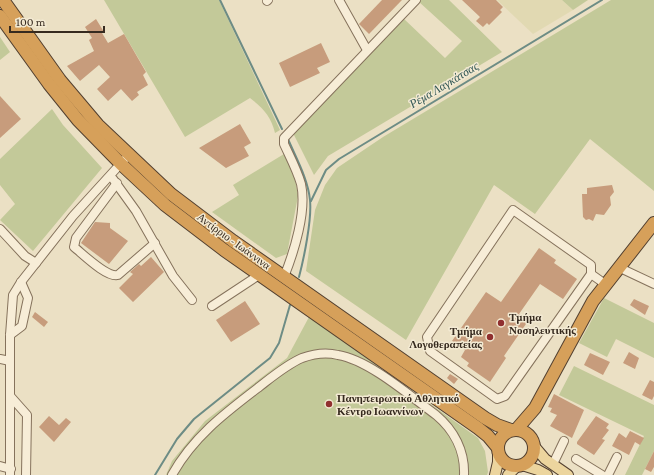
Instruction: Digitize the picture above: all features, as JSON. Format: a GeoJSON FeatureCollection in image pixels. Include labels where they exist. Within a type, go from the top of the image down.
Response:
{"type":"FeatureCollection","features":[{"type":"Feature","properties":{"kind":"highway","name":"Αντίρριο - Ιωάννινα"},"geometry":{"type":"LineString","coordinates":[[3,0],[64,85],[125,160],[284,277],[490,421],[514,430]]}},
{"type":"Feature","properties":{"kind":"highway","name":"Αντίρριο - Ιωάννινα"},"geometry":{"type":"LineString","coordinates":[[0,16],[64,103],[125,160],[185,221],[259,275],[478,428],[488,436],[498,450]]}},
{"type":"Feature","properties":{"kind":"highway"},"geometry":{"type":"LineString","coordinates":[[535,408],[514,430],[500,439],[498,450],[503,461],[519,466],[530,460],[533,442],[531,424],[535,408],[584,317],[605,284],[654,222]]}},
{"type":"Feature","properties":{"kind":"highway"},"geometry":{"type":"LineString","coordinates":[[514,430],[525,432],[533,442]]}},
{"type":"Feature","properties":{"kind":"main road"},"geometry":{"type":"LineString","coordinates":[[533,442],[553,464],[568,475]]}},
{"type":"Feature","properties":{"kind":"main road"},"geometry":{"type":"LineString","coordinates":[[495,475],[498,462],[498,450]]}},
{"type":"Feature","properties":{"kind":"main road"},"geometry":{"type":"LineString","coordinates":[[508,475],[519,466],[538,470],[547,475]]}},
{"type":"Feature","properties":{"kind":"street"},"geometry":{"type":"LineString","coordinates":[[339,0],[367,50]]}},
{"type":"Feature","properties":{"kind":"street"},"geometry":{"type":"LineString","coordinates":[[284,277],[293,251],[302,198],[301,184],[284,144],[284,138],[416,0]]}},
{"type":"Feature","properties":{"kind":"street"},"geometry":{"type":"LineString","coordinates":[[0,466],[11,472],[10,334],[12,300],[21,282],[73,216],[125,160]]}},
{"type":"Feature","properties":{"kind":"street"},"geometry":{"type":"LineString","coordinates":[[110,175],[117,183],[155,243],[173,276],[192,300]]}},
{"type":"Feature","properties":{"kind":"street"},"geometry":{"type":"LineString","coordinates":[[117,183],[76,238],[74,247],[108,273],[115,276],[155,243]]}},
{"type":"Feature","properties":{"kind":"street"},"geometry":{"type":"LineString","coordinates":[[513,210],[591,265],[591,274],[505,396],[497,399],[430,351],[427,337],[513,210]]}},
{"type":"Feature","properties":{"kind":"street"},"geometry":{"type":"LineString","coordinates":[[0,229],[25,256],[36,263]]}},
{"type":"Feature","properties":{"kind":"street"},"geometry":{"type":"LineString","coordinates":[[618,267],[654,284]]}},
{"type":"Feature","properties":{"kind":"street"},"geometry":{"type":"LineString","coordinates":[[591,274],[605,284]]}},
{"type":"Feature","properties":{"kind":"street"},"geometry":{"type":"LineString","coordinates":[[212,306],[259,275]]}},
{"type":"Feature","properties":{"kind":"street"},"geometry":{"type":"LineString","coordinates":[[10,334],[22,326],[28,298],[21,282]]}},
{"type":"Feature","properties":{"kind":"street"},"geometry":{"type":"LineString","coordinates":[[172,475],[181,458],[214,422],[283,369],[301,359],[318,354],[337,354],[355,360],[447,424],[456,438],[462,455],[464,475]]}},
{"type":"Feature","properties":{"kind":"street"},"geometry":{"type":"LineString","coordinates":[[0,360],[10,361]]}},
{"type":"Feature","properties":{"kind":"street"},"geometry":{"type":"LineString","coordinates":[[11,397],[27,416],[26,475]]}},
{"type":"Feature","properties":{"kind":"street"},"geometry":{"type":"LineString","coordinates":[[553,464],[564,441]]}},
{"type":"Feature","properties":{"kind":"street"},"geometry":{"type":"LineString","coordinates":[[608,475],[617,457]]}},
{"type":"Feature","properties":{"kind":"street"},"geometry":{"type":"LineString","coordinates":[[576,459],[589,464],[602,475]]}},
{"type":"Feature","properties":{"kind":"street"},"geometry":{"type":"LineString","coordinates":[[584,475],[589,464]]}},
{"type":"Feature","properties":{"kind":"shaded area"},"geometry":{"type":"Polygon","coordinates":[[[497,0],[562,0],[573,10],[533,34],[497,0]]]}},
{"type":"Feature","properties":{"kind":"green space"},"geometry":{"type":"Polygon","coordinates":[[[104,0],[219,0],[280,130],[275,133],[266,113],[250,98],[185,137],[104,0]]]}},
{"type":"Feature","properties":{"kind":"green space"},"geometry":{"type":"Polygon","coordinates":[[[449,0],[502,52],[328,156],[314,175],[292,131],[403,18],[445,58],[462,41],[418,1],[449,0]]]}},
{"type":"Feature","properties":{"kind":"green space"},"geometry":{"type":"Polygon","coordinates":[[[562,0],[588,0],[573,10],[562,0]]]}},
{"type":"Feature","properties":{"kind":"green space"},"geometry":{"type":"Polygon","coordinates":[[[611,0],[654,0],[654,191],[590,139],[535,214],[494,185],[406,340],[306,271],[315,210],[325,185],[337,168],[383,137],[611,0]]]}},
{"type":"Feature","properties":{"kind":"green space"},"geometry":{"type":"Polygon","coordinates":[[[0,37],[10,52],[0,60],[0,37]]]}},
{"type":"Feature","properties":{"kind":"green space"},"geometry":{"type":"Polygon","coordinates":[[[52,109],[63,125],[102,168],[33,251],[0,220],[15,204],[0,185],[0,159],[52,109]]]}},
{"type":"Feature","properties":{"kind":"green space"},"geometry":{"type":"Polygon","coordinates":[[[284,154],[295,179],[298,196],[287,254],[276,258],[212,212],[239,195],[233,185],[284,154]]]}},
{"type":"Feature","properties":{"kind":"green space"},"geometry":{"type":"Polygon","coordinates":[[[604,298],[654,323],[654,358],[616,339],[607,357],[579,343],[604,298]]]}},
{"type":"Feature","properties":{"kind":"green space","name":"Πανηπειρωτικό Αθλητικό Κέντρο Ιωαννίνων"},"geometry":{"type":"Polygon","coordinates":[[[309,317],[478,438],[485,451],[488,472],[487,475],[166,475],[172,461],[205,421],[287,358],[309,317]]]}},
{"type":"Feature","properties":{"kind":"green space"},"geometry":{"type":"Polygon","coordinates":[[[574,366],[654,405],[654,451],[642,475],[625,475],[644,436],[559,395],[574,366]]]}},
{"type":"Feature","properties":{"kind":"building"},"geometry":{"type":"Polygon","coordinates":[[[382,0],[402,0],[369,34],[359,24],[382,0]]]}},
{"type":"Feature","properties":{"kind":"building"},"geometry":{"type":"Polygon","coordinates":[[[462,0],[496,0],[503,7],[500,10],[502,12],[489,25],[487,23],[483,27],[476,21],[480,17],[462,0]]]}},
{"type":"Feature","properties":{"kind":"building"},"geometry":{"type":"Polygon","coordinates":[[[96,19],[104,32],[102,33],[108,43],[124,34],[146,72],[143,75],[148,85],[137,92],[139,95],[132,101],[121,89],[108,101],[97,89],[110,77],[99,65],[80,81],[67,66],[94,51],[89,40],[92,38],[85,27],[96,19]]]}},
{"type":"Feature","properties":{"kind":"building"},"geometry":{"type":"Polygon","coordinates":[[[321,43],[330,62],[317,68],[320,73],[290,87],[279,63],[321,43]]]}},
{"type":"Feature","properties":{"kind":"building"},"geometry":{"type":"Polygon","coordinates":[[[0,96],[21,119],[0,138],[0,96]]]}},
{"type":"Feature","properties":{"kind":"building"},"geometry":{"type":"Polygon","coordinates":[[[240,124],[251,143],[244,147],[249,156],[226,168],[199,148],[240,124]]]}},
{"type":"Feature","properties":{"kind":"building"},"geometry":{"type":"Polygon","coordinates":[[[612,185],[614,192],[610,197],[611,205],[604,215],[596,214],[593,221],[589,219],[586,220],[583,217],[582,194],[587,194],[587,188],[612,185]]]}},
{"type":"Feature","properties":{"kind":"building"},"geometry":{"type":"Polygon","coordinates":[[[95,222],[110,223],[110,228],[128,241],[109,264],[81,243],[95,222]]]}},
{"type":"Feature","properties":{"kind":"building"},"geometry":{"type":"Polygon","coordinates":[[[539,248],[556,260],[554,263],[577,279],[563,299],[540,284],[519,314],[528,321],[504,356],[506,358],[490,382],[467,366],[469,363],[461,357],[465,350],[452,341],[486,292],[501,302],[539,248]]]}},
{"type":"Feature","properties":{"kind":"building"},"geometry":{"type":"Polygon","coordinates":[[[151,257],[164,272],[133,302],[119,288],[133,274],[130,272],[139,264],[141,266],[151,257]]]}},
{"type":"Feature","properties":{"kind":"building"},"geometry":{"type":"Polygon","coordinates":[[[634,299],[649,306],[645,315],[630,305],[634,299]]]}},
{"type":"Feature","properties":{"kind":"building"},"geometry":{"type":"Polygon","coordinates":[[[245,301],[260,324],[231,342],[216,320],[245,301]]]}},
{"type":"Feature","properties":{"kind":"building"},"geometry":{"type":"Polygon","coordinates":[[[35,312],[48,322],[44,327],[32,317],[35,312]]]}},
{"type":"Feature","properties":{"kind":"building"},"geometry":{"type":"Polygon","coordinates":[[[629,352],[639,358],[635,369],[623,363],[629,352]]]}},
{"type":"Feature","properties":{"kind":"building"},"geometry":{"type":"Polygon","coordinates":[[[590,353],[610,362],[603,375],[584,365],[590,353]]]}},
{"type":"Feature","properties":{"kind":"building"},"geometry":{"type":"Polygon","coordinates":[[[450,374],[458,379],[454,384],[447,378],[450,374]]]}},
{"type":"Feature","properties":{"kind":"building"},"geometry":{"type":"Polygon","coordinates":[[[650,380],[654,382],[654,396],[652,400],[642,395],[650,380]]]}},
{"type":"Feature","properties":{"kind":"building"},"geometry":{"type":"Polygon","coordinates":[[[554,394],[584,410],[572,438],[550,426],[557,415],[550,412],[552,408],[548,407],[554,394]]]}},
{"type":"Feature","properties":{"kind":"building"},"geometry":{"type":"Polygon","coordinates":[[[49,416],[59,425],[66,418],[71,422],[54,442],[39,427],[49,416]]]}},
{"type":"Feature","properties":{"kind":"building"},"geometry":{"type":"Polygon","coordinates":[[[596,416],[609,424],[606,428],[609,430],[602,439],[605,440],[594,455],[577,444],[577,442],[596,416]]]}},
{"type":"Feature","properties":{"kind":"building"},"geometry":{"type":"Polygon","coordinates":[[[630,431],[644,438],[640,445],[635,442],[629,455],[612,446],[619,433],[626,438],[630,431]]]}},
{"type":"Feature","properties":{"kind":"building"},"geometry":{"type":"Polygon","coordinates":[[[654,451],[654,467],[651,472],[645,469],[654,451]]]}},
{"type":"Feature","properties":{"kind":"waterway"},"geometry":{"type":"LineString","coordinates":[[220,0],[282,129]]}},
{"type":"Feature","properties":{"kind":"waterway","name":"Ρέμα Λαγκάτσας"},"geometry":{"type":"LineString","coordinates":[[311,201],[326,170],[339,159],[602,0]]}},
{"type":"Feature","properties":{"kind":"waterway"},"geometry":{"type":"LineString","coordinates":[[288,139],[304,176],[310,200],[309,228],[299,277]]}},
{"type":"Feature","properties":{"kind":"waterway"},"geometry":{"type":"LineString","coordinates":[[155,475],[177,439],[194,419],[270,358],[279,343],[290,305]]}},
{"type":"Feature","properties":{"kind":"place","name":"Τμήμα Νοσηλευτικής"},"geometry":{"type":"Point","coordinates":[501,323]}},
{"type":"Feature","properties":{"kind":"place","name":"Τμήμα Λογοθεραπείας"},"geometry":{"type":"Point","coordinates":[490,337]}},
{"type":"Feature","properties":{"kind":"place","name":"Πανηπειρωτικό Αθλητικό Κέντρο Ιωαννίνων"},"geometry":{"type":"Point","coordinates":[329,404]}}]}
